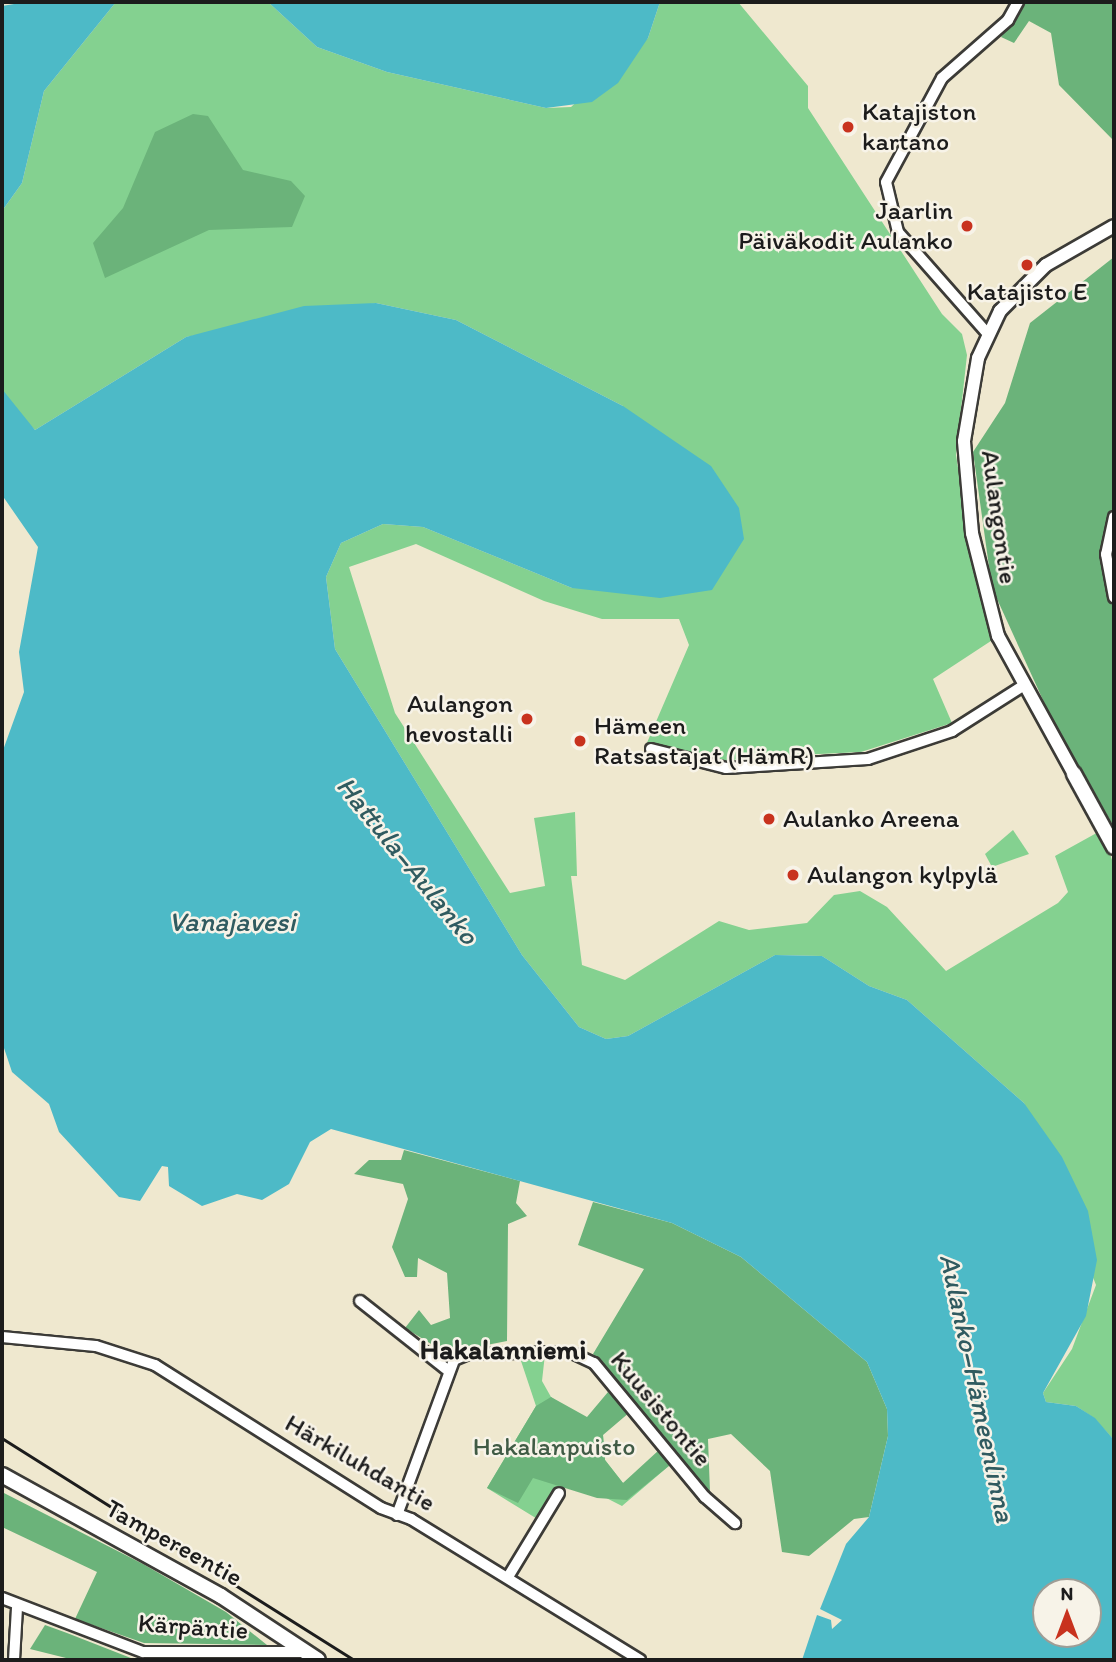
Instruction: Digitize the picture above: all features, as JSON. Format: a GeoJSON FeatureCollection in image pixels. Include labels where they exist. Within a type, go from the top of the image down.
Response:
{"type":"FeatureCollection","features":[{"type":"Feature","properties":{"kind":"main road","name":"Aulangontie"},"geometry":{"type":"LineString","coordinates":[[1074,774],[1114,847]]}},
{"type":"Feature","properties":{"kind":"main road","name":"Tampereentie"},"geometry":{"type":"LineString","coordinates":[[2,1475],[221,1596],[312,1656]]}},
{"type":"Feature","properties":{"kind":"street"},"geometry":{"type":"LineString","coordinates":[[987,333],[898,232],[886,182],[942,78],[1008,20],[1018,2]]}},
{"type":"Feature","properties":{"kind":"street","name":"Aulangontie"},"geometry":{"type":"LineString","coordinates":[[1074,774],[1021,687],[987,604],[966,489],[969,390],[987,333],[1019,289],[1046,265],[1114,226]]}},
{"type":"Feature","properties":{"kind":"street"},"geometry":{"type":"LineString","coordinates":[[1114,517],[1106,554],[1114,597]]}},
{"type":"Feature","properties":{"kind":"street"},"geometry":{"type":"LineString","coordinates":[[651,749],[726,768],[867,759],[952,731],[1021,687]]}},
{"type":"Feature","properties":{"kind":"street"},"geometry":{"type":"LineString","coordinates":[[360,1301],[446,1369],[397,1515]]}},
{"type":"Feature","properties":{"kind":"street","name":"Härkiluhdantie"},"geometry":{"type":"LineString","coordinates":[[2,1337],[96,1346],[142,1359],[397,1515],[508,1577],[640,1660]]}},
{"type":"Feature","properties":{"kind":"street","name":"Kuusistontie"},"geometry":{"type":"LineString","coordinates":[[446,1369],[468,1354],[583,1356],[735,1523]]}},
{"type":"Feature","properties":{"kind":"street"},"geometry":{"type":"LineString","coordinates":[[508,1577],[559,1493]]}},
{"type":"Feature","properties":{"kind":"street","name":"Kärpäntie"},"geometry":{"type":"LineString","coordinates":[[2,1598],[17,1608],[143,1652],[312,1656]]}},
{"type":"Feature","properties":{"kind":"street"},"geometry":{"type":"LineString","coordinates":[[14,1660],[17,1608]]}},
{"type":"Feature","properties":{"kind":"green space"},"geometry":{"type":"Polygon","coordinates":[[[116,2],[268,2],[317,47],[387,72],[546,108],[571,107],[648,38],[660,2],[738,2],[808,86],[808,108],[942,314],[962,334],[967,355],[956,455],[978,591],[997,637],[933,679],[952,723],[861,752],[737,758],[731,764],[646,745],[689,645],[679,619],[602,619],[544,601],[416,544],[349,567],[395,713],[510,893],[545,886],[534,818],[575,812],[577,876],[571,876],[582,965],[625,980],[719,921],[749,930],[807,923],[834,895],[860,891],[887,907],[946,971],[1058,903],[1068,892],[1055,856],[1102,830],[1114,866],[1114,1440],[1094,1418],[1076,1406],[1046,1402],[1043,1393],[1072,1349],[1096,1285],[1024,1103],[907,1000],[869,986],[822,956],[775,955],[628,1036],[606,1039],[579,1027],[522,955],[335,649],[326,577],[341,543],[383,524],[423,527],[572,588],[623,406],[456,320],[376,303],[186,337],[35,430],[9,403],[2,389],[2,211],[22,183],[44,91],[116,2]]]}},
{"type":"Feature","properties":{"kind":"green space"},"geometry":{"type":"Polygon","coordinates":[[[1024,2],[1114,2],[1114,141],[1059,85],[1051,33],[1029,21],[1014,43],[1001,37],[1024,2]]]}},
{"type":"Feature","properties":{"kind":"green space"},"geometry":{"type":"Polygon","coordinates":[[[193,114],[208,116],[243,170],[291,181],[305,196],[292,227],[209,230],[105,278],[93,243],[123,208],[155,132],[193,114]]]}},
{"type":"Feature","properties":{"kind":"green space"},"geometry":{"type":"Polygon","coordinates":[[[1114,257],[1114,827],[1053,722],[992,588],[973,452],[1005,403],[1030,323],[1114,257]]]}},
{"type":"Feature","properties":{"kind":"green space"},"geometry":{"type":"Polygon","coordinates":[[[1013,830],[1029,854],[992,867],[985,854],[1013,830]]]}},
{"type":"Feature","properties":{"kind":"green space"},"geometry":{"type":"Polygon","coordinates":[[[404,1150],[520,1181],[516,1203],[527,1216],[508,1224],[507,1341],[446,1353],[405,1328],[419,1310],[431,1325],[450,1318],[447,1273],[418,1258],[417,1277],[405,1277],[392,1247],[408,1199],[403,1184],[354,1174],[369,1160],[401,1160],[404,1150]]]}},
{"type":"Feature","properties":{"kind":"green space"},"geometry":{"type":"Polygon","coordinates":[[[593,1202],[672,1223],[741,1257],[867,1362],[887,1409],[888,1436],[869,1517],[854,1519],[809,1556],[782,1552],[770,1471],[731,1434],[708,1439],[710,1492],[593,1354],[644,1269],[578,1245],[593,1202]]]}},
{"type":"Feature","properties":{"kind":"green space","name":"Hakalanpuisto"},"geometry":{"type":"Polygon","coordinates":[[[545,1354],[542,1381],[551,1397],[603,1435],[605,1460],[623,1483],[670,1465],[622,1506],[571,1480],[539,1520],[487,1488],[536,1406],[519,1355],[545,1354]]]}},
{"type":"Feature","properties":{"kind":"green space","name":"Hakalanpuisto"},"geometry":{"type":"Polygon","coordinates":[[[608,1392],[630,1412],[603,1435],[605,1460],[623,1483],[659,1450],[670,1465],[627,1500],[597,1498],[533,1478],[518,1503],[487,1488],[536,1406],[551,1397],[587,1417],[608,1392]]]}},
{"type":"Feature","properties":{"kind":"green space"},"geometry":{"type":"Polygon","coordinates":[[[2,1492],[143,1564],[226,1612],[267,1645],[144,1643],[75,1619],[97,1572],[2,1527],[2,1492]]]}},
{"type":"Feature","properties":{"kind":"green space"},"geometry":{"type":"Polygon","coordinates":[[[45,1625],[136,1660],[74,1660],[30,1649],[45,1625]]]}},
{"type":"Feature","properties":{"kind":"water"},"geometry":{"type":"Polygon","coordinates":[[[26,2],[116,2],[44,91],[22,183],[2,211],[2,6],[26,2]]]}},
{"type":"Feature","properties":{"kind":"water"},"geometry":{"type":"Polygon","coordinates":[[[268,2],[660,2],[648,38],[618,83],[592,102],[546,108],[387,72],[317,47],[268,2]]]}},
{"type":"Feature","properties":{"kind":"water","name":"Vanajavesi"},"geometry":{"type":"Polygon","coordinates":[[[376,303],[456,320],[623,406],[711,466],[739,508],[744,539],[712,590],[660,598],[572,588],[423,527],[383,524],[341,543],[326,577],[335,649],[522,955],[579,1027],[606,1039],[628,1036],[775,955],[822,956],[869,986],[907,1000],[1024,1103],[1062,1157],[1088,1211],[1097,1260],[1086,1316],[1043,1393],[1046,1402],[1076,1406],[1095,1418],[1114,1440],[1114,1660],[802,1660],[817,1615],[831,1620],[832,1629],[842,1620],[820,1609],[846,1544],[869,1517],[888,1436],[887,1409],[867,1362],[741,1257],[672,1223],[331,1129],[310,1142],[289,1184],[262,1200],[237,1194],[202,1206],[169,1186],[168,1167],[162,1166],[140,1201],[119,1197],[59,1132],[49,1104],[12,1072],[2,1042],[2,753],[24,692],[19,652],[38,547],[2,495],[2,389],[35,430],[186,337],[304,306],[376,303]]]}},
{"type":"Feature","properties":{"kind":"railway"},"geometry":{"type":"LineString","coordinates":[[2,1438],[354,1660]]}},
{"type":"Feature","properties":{"kind":"place","name":"Katajiston kartano"},"geometry":{"type":"Point","coordinates":[848,127]}},
{"type":"Feature","properties":{"kind":"place","name":"Jaarlin Päiväkodit Aulanko"},"geometry":{"type":"Point","coordinates":[967,226]}},
{"type":"Feature","properties":{"kind":"place","name":"Katajisto E"},"geometry":{"type":"Point","coordinates":[1027,265]}},
{"type":"Feature","properties":{"kind":"place","name":"Aulangon hevostalli"},"geometry":{"type":"Point","coordinates":[527,719]}},
{"type":"Feature","properties":{"kind":"place","name":"Hämeen Ratsastajat (HämR)"},"geometry":{"type":"Point","coordinates":[580,741]}},
{"type":"Feature","properties":{"kind":"place","name":"Aulanko Areena"},"geometry":{"type":"Point","coordinates":[769,819]}},
{"type":"Feature","properties":{"kind":"place","name":"Aulangon kylpylä"},"geometry":{"type":"Point","coordinates":[793,875]}},
{"type":"Feature","properties":{"kind":"district","name":"Hakalanniemi"},"geometry":{"type":"Point","coordinates":[503,1349]}},
{"type":"Feature","properties":{"kind":"water label","name":"Hattula–Aulanko"},"geometry":{"type":"Point","coordinates":[408,860]}},
{"type":"Feature","properties":{"kind":"water label","name":"Aulanko–Hämeenlinna"},"geometry":{"type":"Point","coordinates":[978,1388]}}]}
